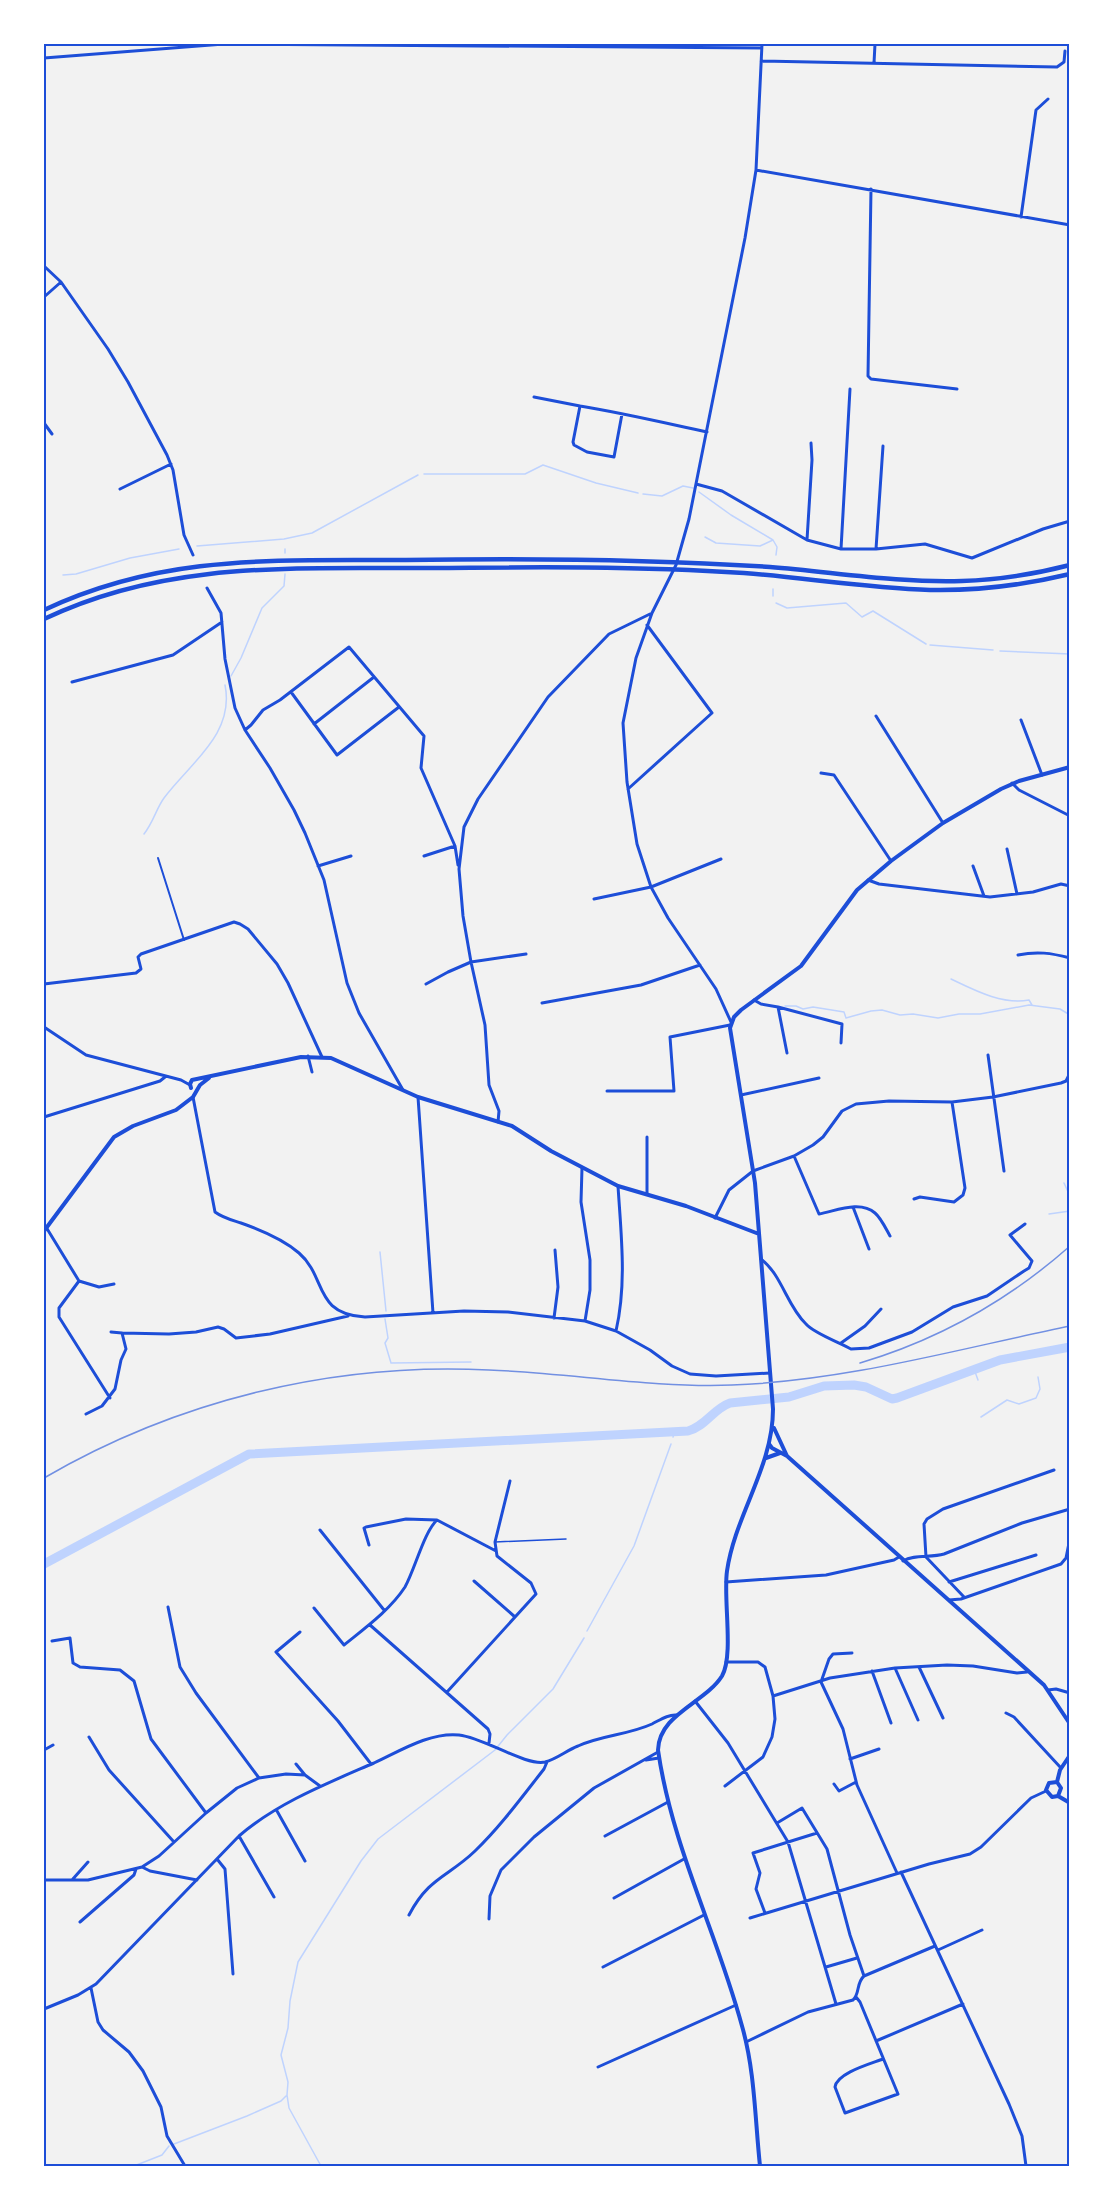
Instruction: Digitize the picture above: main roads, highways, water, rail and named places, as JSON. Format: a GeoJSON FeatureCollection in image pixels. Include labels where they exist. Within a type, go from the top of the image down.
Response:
{"type":"FeatureCollection","features":[{"type":"Feature","properties":{"kind":"main road"},"geometry":{"type":"LineString","coordinates":[[44,610],[88,591],[132,578],[167,570],[227,562],[469,559],[670,561],[772,567],[896,579],[962,581],[1017,576],[1070,565]]}},
{"type":"Feature","properties":{"kind":"main road"},"geometry":{"type":"LineString","coordinates":[[44,619],[106,594],[137,586],[163,580],[243,570],[570,567],[666,569],[931,590],[1005,586],[1070,574]]}},
{"type":"Feature","properties":{"kind":"waterway"},"geometry":{"type":"LineString","coordinates":[[424,474],[525,474],[543,465],[596,483],[638,493]]}},
{"type":"Feature","properties":{"kind":"waterway"},"geometry":{"type":"LineString","coordinates":[[197,546],[284,539],[312,533],[418,475]]}},
{"type":"Feature","properties":{"kind":"waterway"},"geometry":{"type":"LineString","coordinates":[[643,494],[662,496],[683,486],[693,488]]}},
{"type":"Feature","properties":{"kind":"waterway"},"geometry":{"type":"LineString","coordinates":[[699,492],[731,515],[773,540],[777,547],[776,555]]}},
{"type":"Feature","properties":{"kind":"waterway"},"geometry":{"type":"LineString","coordinates":[[705,537],[716,543],[760,546],[773,540]]}},
{"type":"Feature","properties":{"kind":"waterway"},"geometry":{"type":"LineString","coordinates":[[63,575],[76,574],[130,558],[179,549]]}},
{"type":"Feature","properties":{"kind":"waterway"},"geometry":{"type":"LineString","coordinates":[[231,676],[262,608],[284,586],[285,574]]}},
{"type":"Feature","properties":{"kind":"waterway"},"geometry":{"type":"LineString","coordinates":[[773,589],[773,596]]}},
{"type":"Feature","properties":{"kind":"waterway"},"geometry":{"type":"LineString","coordinates":[[776,603],[787,608],[846,603],[862,617],[873,611],[926,644]]}},
{"type":"Feature","properties":{"kind":"waterway"},"geometry":{"type":"LineString","coordinates":[[930,645],[993,650]]}},
{"type":"Feature","properties":{"kind":"waterway"},"geometry":{"type":"LineString","coordinates":[[1000,651],[1070,654]]}},
{"type":"Feature","properties":{"kind":"waterway"},"geometry":{"type":"LineString","coordinates":[[144,834],[164,798],[208,747],[217,733],[226,702],[225,685]]}},
{"type":"Feature","properties":{"kind":"waterway"},"geometry":{"type":"LineString","coordinates":[[951,979],[988,996],[1019,1001],[1029,1000],[1032,1005]]}},
{"type":"Feature","properties":{"kind":"waterway"},"geometry":{"type":"LineString","coordinates":[[785,1006],[796,1006],[803,1009],[813,1007],[844,1012],[846,1018],[882,1010],[900,1015],[913,1014],[938,1018],[959,1014],[980,1014],[1029,1005],[1060,1009],[1070,1015]]}},
{"type":"Feature","properties":{"kind":"waterway"},"geometry":{"type":"LineString","coordinates":[[1064,1183],[1070,1196]]}},
{"type":"Feature","properties":{"kind":"waterway"},"geometry":{"type":"LineString","coordinates":[[1049,1214],[1070,1211]]}},
{"type":"Feature","properties":{"kind":"waterway"},"geometry":{"type":"LineString","coordinates":[[380,1252],[386,1311]]}},
{"type":"Feature","properties":{"kind":"waterway"},"geometry":{"type":"LineString","coordinates":[[385,1319],[388,1338],[385,1343],[391,1363],[471,1362]]}},
{"type":"Feature","properties":{"kind":"waterway"},"geometry":{"type":"LineString","coordinates":[[44,1564],[249,1454],[688,1431],[730,1403],[789,1397],[824,1386],[854,1385],[866,1387],[892,1399],[1000,1360],[1070,1347]]}},
{"type":"Feature","properties":{"kind":"waterway"},"geometry":{"type":"LineString","coordinates":[[974,1369],[978,1380]]}},
{"type":"Feature","properties":{"kind":"waterway"},"geometry":{"type":"LineString","coordinates":[[981,1417],[1007,1400],[1019,1404],[1036,1398],[1040,1389],[1038,1377]]}},
{"type":"Feature","properties":{"kind":"waterway"},"geometry":{"type":"LineString","coordinates":[[790,1393],[791,1397]]}},
{"type":"Feature","properties":{"kind":"waterway"},"geometry":{"type":"LineString","coordinates":[[673,1437],[674,1433]]}},
{"type":"Feature","properties":{"kind":"waterway"},"geometry":{"type":"LineString","coordinates":[[530,1436],[533,1439]]}},
{"type":"Feature","properties":{"kind":"waterway"},"geometry":{"type":"LineString","coordinates":[[587,1631],[634,1546],[671,1444]]}},
{"type":"Feature","properties":{"kind":"waterway"},"geometry":{"type":"LineString","coordinates":[[321,2166],[289,2108],[288,2082],[281,2055],[288,2028],[290,2001],[298,1962],[361,1861],[378,1839],[495,1750],[553,1689],[584,1638]]}},
{"type":"Feature","properties":{"kind":"waterway"},"geometry":{"type":"LineString","coordinates":[[174,2144],[247,2116],[281,2101],[286,2096]]}},
{"type":"Feature","properties":{"kind":"waterway"},"geometry":{"type":"LineString","coordinates":[[134,2166],[162,2155],[169,2146]]}},
{"type":"Feature","properties":{"kind":"railway"},"geometry":{"type":"LineString","coordinates":[[860,1363],[917,1343],[971,1316],[1022,1284],[1070,1246]]}},
{"type":"Feature","properties":{"kind":"railway"},"geometry":{"type":"LineString","coordinates":[[44,1478],[148,1427],[203,1407],[315,1380],[431,1369],[489,1370],[671,1384],[732,1385],[775,1382],[860,1371],[1070,1326]]}}]}
